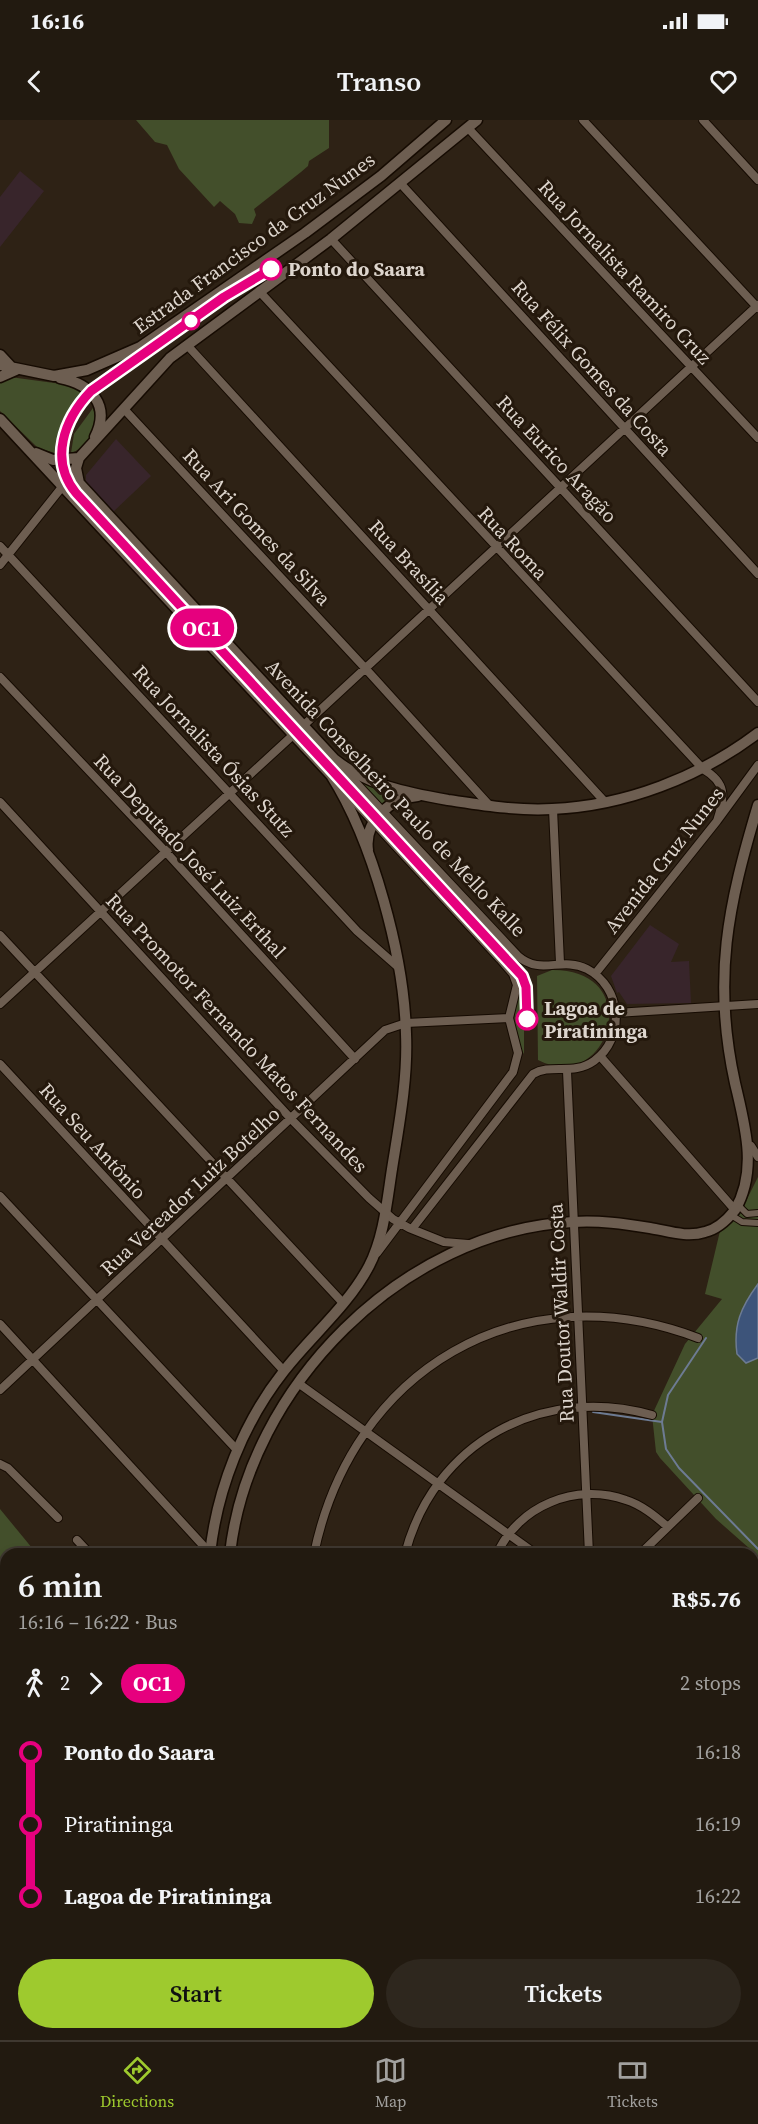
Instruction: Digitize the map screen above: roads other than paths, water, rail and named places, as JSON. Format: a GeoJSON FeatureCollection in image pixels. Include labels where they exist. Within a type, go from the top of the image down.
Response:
{"type":"FeatureCollection","features":[{"type":"Feature","properties":{"kind":"main road","name":"Estrada Francisco da Cruz Nunes"},"geometry":{"type":"LineString","coordinates":[[0,365],[14,370],[54,376],[87,370],[140,348],[305,233],[381,176],[446,120]]}},
{"type":"Feature","properties":{"kind":"main road","name":"Estrada Francisco da Cruz Nunes"},"geometry":{"type":"LineString","coordinates":[[79,458],[156,371],[187,345],[331,239],[472,124]]}},
{"type":"Feature","properties":{"kind":"main road"},"geometry":{"type":"LineString","coordinates":[[0,355],[14,370],[0,377]]}},
{"type":"Feature","properties":{"kind":"main road"},"geometry":{"type":"LineString","coordinates":[[54,376],[84,385],[97,399],[100,424],[92,443]]}},
{"type":"Feature","properties":{"kind":"main road"},"geometry":{"type":"LineString","coordinates":[[0,418],[33,451],[53,460],[79,458]]}},
{"type":"Feature","properties":{"kind":"main road","name":"Avenida Conselheiro Paulo de Mello Kalle"},"geometry":{"type":"LineString","coordinates":[[33,451],[62,487],[292,736],[331,775]]}},
{"type":"Feature","properties":{"kind":"main road","name":"Avenida Conselheiro Paulo de Mello Kalle"},"geometry":{"type":"LineString","coordinates":[[79,458],[76,468],[83,489],[334,759]]}},
{"type":"Feature","properties":{"kind":"main road"},"geometry":{"type":"LineString","coordinates":[[334,759],[365,778],[425,796],[490,806],[553,809],[605,802],[703,769],[758,733]]}},
{"type":"Feature","properties":{"kind":"main road"},"geometry":{"type":"LineString","coordinates":[[211,1548],[216,1516],[237,1450],[260,1404],[284,1371],[342,1303],[369,1264],[384,1212],[400,1110],[406,1023],[398,967],[371,865],[351,813],[331,775]]}},
{"type":"Feature","properties":{"kind":"main road"},"geometry":{"type":"LineString","coordinates":[[371,865],[368,841],[373,822],[400,800],[425,796]]}},
{"type":"Feature","properties":{"kind":"main road"},"geometry":{"type":"LineString","coordinates":[[231,1548],[235,1523],[255,1456],[274,1418],[298,1383],[361,1311],[421,1270],[476,1244],[537,1227],[574,1221],[688,1234],[714,1229],[735,1210],[745,1195],[751,1175],[751,1146],[733,1070],[725,1007],[726,929],[739,868],[758,805]]}},
{"type":"Feature","properties":{"kind":"street"},"geometry":{"type":"LineString","coordinates":[[304,725],[757,306],[584,120]]}},
{"type":"Feature","properties":{"kind":"street"},"geometry":{"type":"LineString","coordinates":[[703,120],[758,180]]}},
{"type":"Feature","properties":{"kind":"street","name":"Rua Jornalista Ramiro Cruz"},"geometry":{"type":"LineString","coordinates":[[472,124],[758,438]]}},
{"type":"Feature","properties":{"kind":"street","name":"Rua Félix Gomes da Costa"},"geometry":{"type":"LineString","coordinates":[[401,184],[758,574]]}},
{"type":"Feature","properties":{"kind":"street","name":"Rua Eurico Aragão"},"geometry":{"type":"LineString","coordinates":[[331,239],[758,702]]}},
{"type":"Feature","properties":{"kind":"street","name":"Rua Roma"},"geometry":{"type":"LineString","coordinates":[[259,291],[495,548],[703,769],[715,777],[724,788],[717,821]]}},
{"type":"Feature","properties":{"kind":"street","name":"Rua Brasília"},"geometry":{"type":"LineString","coordinates":[[187,345],[605,802]]}},
{"type":"Feature","properties":{"kind":"street","name":"Rua Ari Gomes da Silva"},"geometry":{"type":"LineString","coordinates":[[124,409],[490,806]]}},
{"type":"Feature","properties":{"kind":"street"},"geometry":{"type":"LineString","coordinates":[[0,565],[62,487]]}},
{"type":"Feature","properties":{"kind":"street","name":"Rua Jornalista Ósias Stutz"},"geometry":{"type":"LineString","coordinates":[[0,546],[231,792],[357,931],[398,967]]}},
{"type":"Feature","properties":{"kind":"street","name":"Rua Deputado José Luiz Erthal"},"geometry":{"type":"LineString","coordinates":[[0,677],[166,852],[355,1059]]}},
{"type":"Feature","properties":{"kind":"street"},"geometry":{"type":"LineString","coordinates":[[0,1004],[292,736]]}},
{"type":"Feature","properties":{"kind":"street","name":"Avenida Conselheiro Paulo de Mello Kalle"},"geometry":{"type":"LineString","coordinates":[[334,759],[518,956],[537,967],[560,963]]}},
{"type":"Feature","properties":{"kind":"street","name":"Avenida Cruz Nunes"},"geometry":{"type":"LineString","coordinates":[[595,974],[717,821],[758,765]]}},
{"type":"Feature","properties":{"kind":"street","name":"Avenida Conselheiro Paulo de Mello Kalle"},"geometry":{"type":"LineString","coordinates":[[331,775],[507,967],[517,985],[509,1018]]}},
{"type":"Feature","properties":{"kind":"street","name":"Rua Promotor Fernando Matos Fernandes"},"geometry":{"type":"LineString","coordinates":[[0,802],[292,1120],[384,1212],[412,1229],[456,1245],[476,1244]]}},
{"type":"Feature","properties":{"kind":"street"},"geometry":{"type":"LineString","coordinates":[[412,1229],[530,1078],[542,1070],[567,1071],[588,1065],[600,1056],[612,1039],[616,1013],[608,987],[595,974],[577,965],[560,963],[553,809]]}},
{"type":"Feature","properties":{"kind":"street"},"geometry":{"type":"LineString","coordinates":[[0,935],[342,1303]]}},
{"type":"Feature","properties":{"kind":"street"},"geometry":{"type":"LineString","coordinates":[[616,1013],[758,1004]]}},
{"type":"Feature","properties":{"kind":"street"},"geometry":{"type":"LineString","coordinates":[[369,1264],[513,1072],[518,1059],[509,1018],[406,1023]]}},
{"type":"Feature","properties":{"kind":"street","name":"Rua Vereador Luiz Botelho"},"geometry":{"type":"LineString","coordinates":[[0,1390],[292,1120],[385,1030],[406,1023]]}},
{"type":"Feature","properties":{"kind":"street"},"geometry":{"type":"LineString","coordinates":[[600,1056],[735,1210],[737,1220],[758,1224],[757,1213],[747,1214],[735,1210]]}},
{"type":"Feature","properties":{"kind":"street","name":"Rua Seu Antônio"},"geometry":{"type":"LineString","coordinates":[[0,1064],[284,1371]]}},
{"type":"Feature","properties":{"kind":"street","name":"Rua Doutor Waldir Costa"},"geometry":{"type":"LineString","coordinates":[[567,1071],[589,1548]]}},
{"type":"Feature","properties":{"kind":"street"},"geometry":{"type":"LineString","coordinates":[[751,1146],[758,1157]]}},
{"type":"Feature","properties":{"kind":"street"},"geometry":{"type":"LineString","coordinates":[[0,1196],[237,1450]]}},
{"type":"Feature","properties":{"kind":"street"},"geometry":{"type":"LineString","coordinates":[[747,1214],[747,1222]]}},
{"type":"Feature","properties":{"kind":"street"},"geometry":{"type":"LineString","coordinates":[[316,1548],[331,1491],[346,1460],[365,1430],[410,1382],[457,1350],[510,1328],[578,1316],[622,1318],[651,1323],[698,1338]]}},
{"type":"Feature","properties":{"kind":"street"},"geometry":{"type":"LineString","coordinates":[[0,1324],[205,1548]]}},
{"type":"Feature","properties":{"kind":"street"},"geometry":{"type":"LineString","coordinates":[[298,1383],[528,1548]]}},
{"type":"Feature","properties":{"kind":"street"},"geometry":{"type":"LineString","coordinates":[[407,1548],[415,1521],[438,1482],[461,1457],[495,1432],[535,1414],[581,1406],[622,1408],[652,1415]]}},
{"type":"Feature","properties":{"kind":"street"},"geometry":{"type":"LineString","coordinates":[[0,1464],[8,1468],[58,1518]]}},
{"type":"Feature","properties":{"kind":"street"},"geometry":{"type":"LineString","coordinates":[[501,1548],[509,1534],[524,1518],[547,1503],[586,1494],[626,1500],[649,1512],[668,1527]]}},
{"type":"Feature","properties":{"kind":"street"},"geometry":{"type":"LineString","coordinates":[[646,1548],[698,1498]]}},
{"type":"Feature","properties":{"kind":"street"},"geometry":{"type":"LineString","coordinates":[[77,1540],[84,1548]]}},
{"type":"Feature","properties":{"kind":"water"},"geometry":{"type":"Polygon","coordinates":[[[758,1284],[758,1358],[746,1363],[737,1354],[737,1325],[747,1301],[758,1284]]]}},
{"type":"Feature","properties":{"kind":"waterway"},"geometry":{"type":"LineString","coordinates":[[706,1338],[668,1395],[662,1422],[666,1449],[679,1468],[757,1548]]}},
{"type":"Feature","properties":{"kind":"waterway"},"geometry":{"type":"LineString","coordinates":[[593,1412],[662,1422]]}},
{"type":"Feature","properties":{"kind":"place","name":"Ponto do Saara"},"geometry":{"type":"Point","coordinates":[271,269]}},
{"type":"Feature","properties":{"kind":"place","name":"Lagoa de Piratininga"},"geometry":{"type":"Point","coordinates":[527,1019]}}]}
